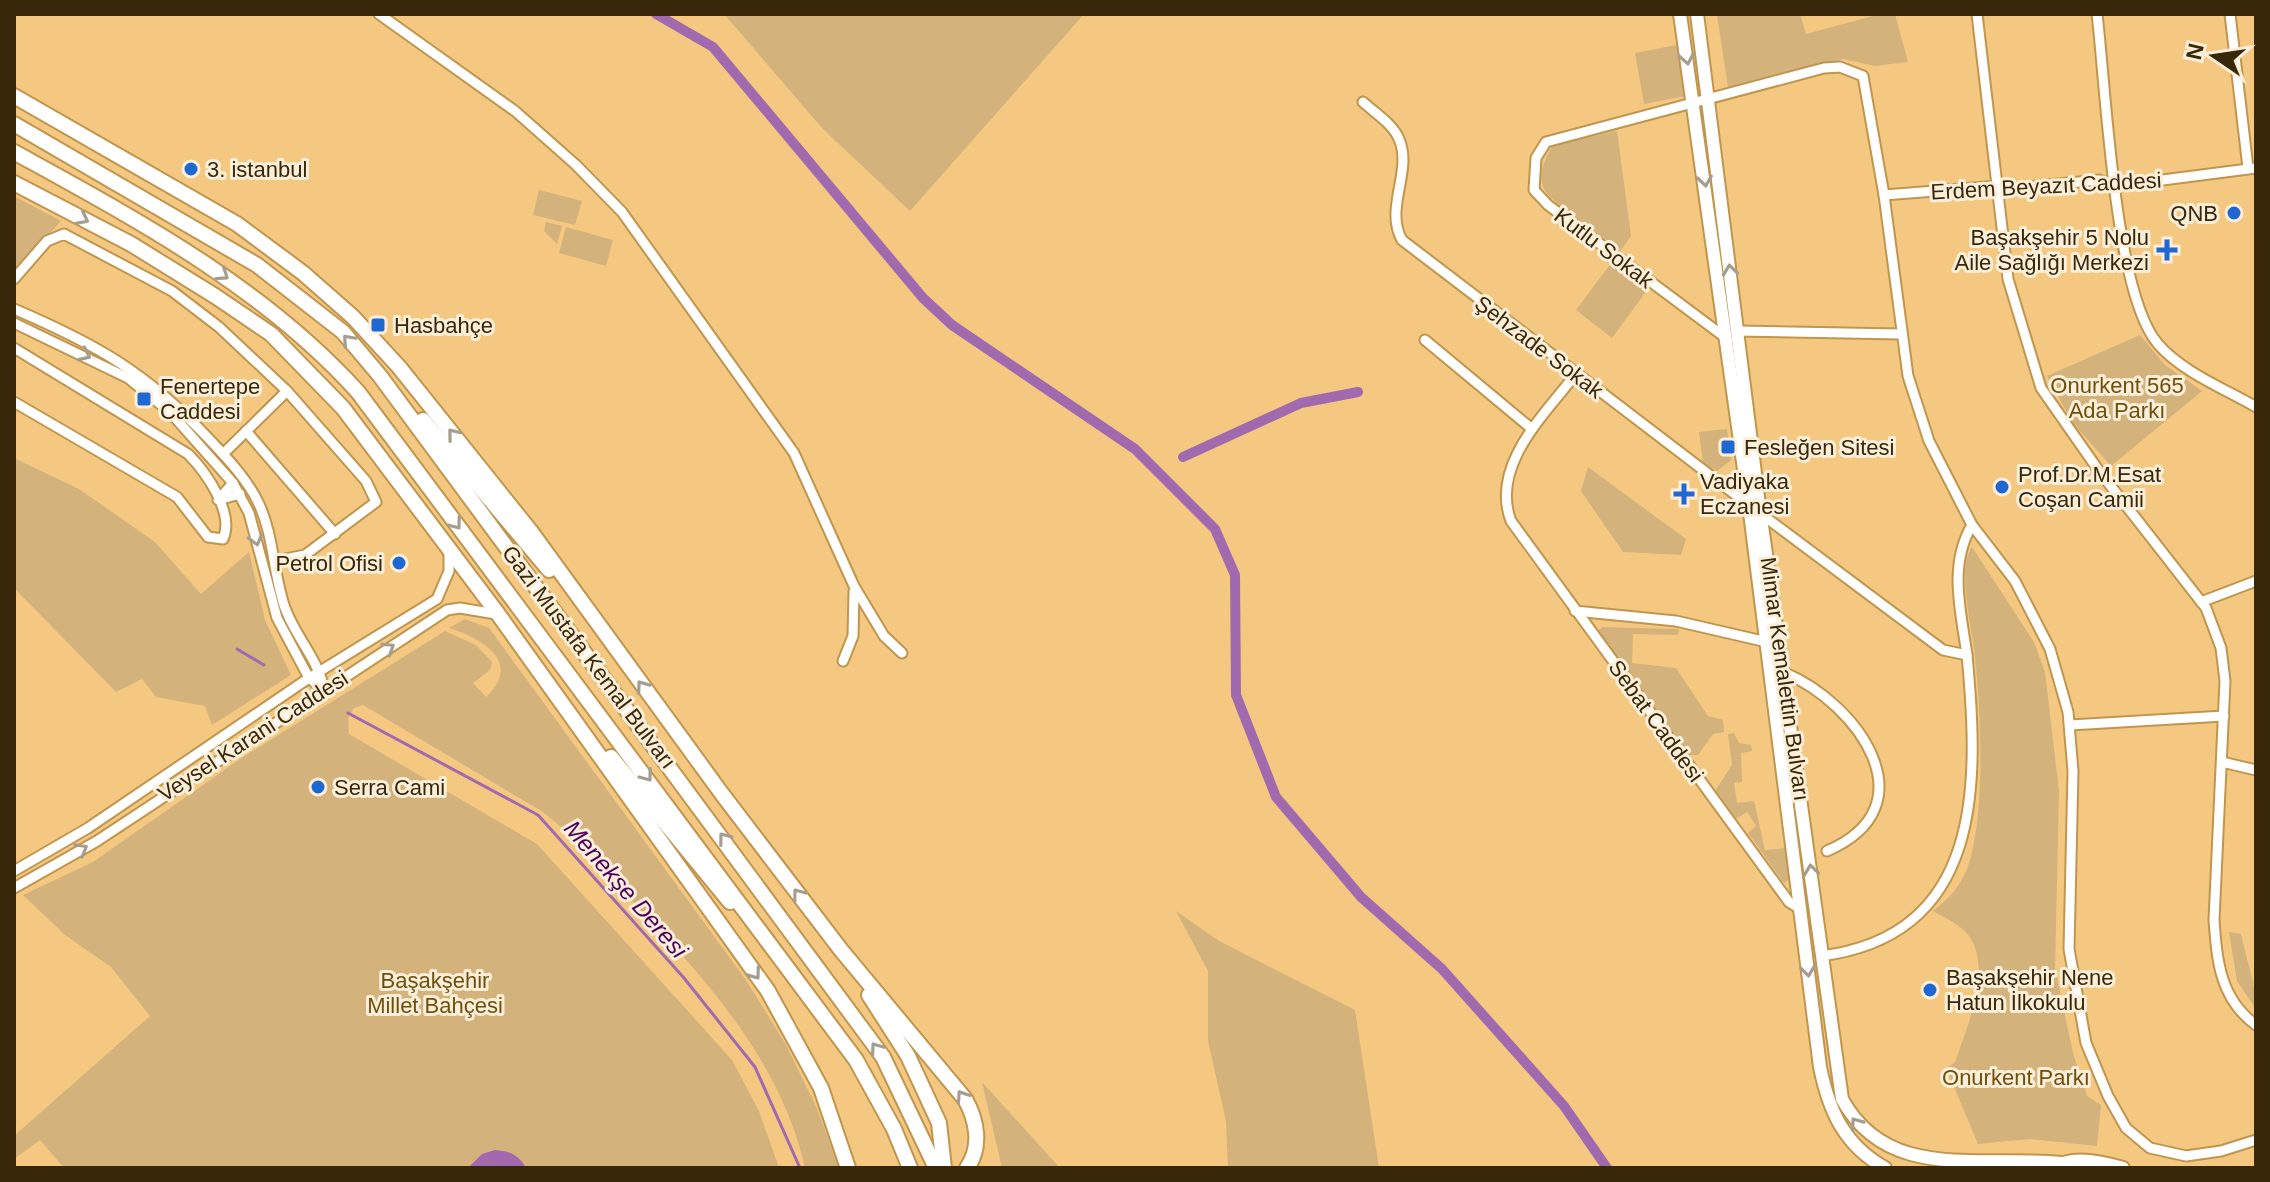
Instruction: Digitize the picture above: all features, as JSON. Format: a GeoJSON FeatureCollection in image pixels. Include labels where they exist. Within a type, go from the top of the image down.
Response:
{"type":"FeatureCollection","features":[{"type":"Feature","properties":{"kind":"highway"},"geometry":{"type":"LineString","coordinates":[[14,96],[237,224],[303,273],[353,317],[399,367],[532,533],[841,950],[965,1099],[973,1113],[977,1132],[972,1160],[967,1168]]}},
{"type":"Feature","properties":{"kind":"highway","name":"Gazi Mustafa Kemal Bulvarı"},"geometry":{"type":"LineString","coordinates":[[14,124],[267,272],[343,332],[380,376],[883,1057],[936,1168]]}},
{"type":"Feature","properties":{"kind":"highway","name":"Gazi Mustafa Kemal Bulvarı"},"geometry":{"type":"LineString","coordinates":[[14,152],[158,232],[245,290],[294,329],[358,392],[856,1060],[894,1129],[910,1168]]}},
{"type":"Feature","properties":{"kind":"highway"},"geometry":{"type":"LineString","coordinates":[[14,183],[131,244],[271,334],[343,408],[498,614],[768,991],[821,1088],[848,1168]]}},
{"type":"Feature","properties":{"kind":"highway"},"geometry":{"type":"LineString","coordinates":[[380,376],[427,424],[601,630]]}},
{"type":"Feature","properties":{"kind":"highway"},"geometry":{"type":"LineString","coordinates":[[498,614],[703,873],[777,952]]}},
{"type":"Feature","properties":{"kind":"highway"},"geometry":{"type":"LineString","coordinates":[[841,950],[908,1056],[939,1123],[944,1168]]}},
{"type":"Feature","properties":{"kind":"highway"},"geometry":{"type":"LineString","coordinates":[[839,1141],[859,1168]]}},
{"type":"Feature","properties":{"kind":"main road"},"geometry":{"type":"LineString","coordinates":[[1680,14],[1701,102]]}},
{"type":"Feature","properties":{"kind":"main road"},"geometry":{"type":"LineString","coordinates":[[1697,14],[1701,102],[1820,1067],[1831,1111],[1860,1151],[1885,1168]]}},
{"type":"Feature","properties":{"kind":"main road","name":"Mimar Kemalettin Bulvarı"},"geometry":{"type":"LineString","coordinates":[[1732,335],[1785,673],[1842,1099],[1861,1132],[1882,1148],[1912,1161],[1939,1165],[2034,1160],[2058,1166],[2093,1165]]}},
{"type":"Feature","properties":{"kind":"main road"},"geometry":{"type":"LineString","coordinates":[[1749,505],[1761,514]]}},
{"type":"Feature","properties":{"kind":"main road"},"geometry":{"type":"LineString","coordinates":[[1767,642],[1781,648]]}},
{"type":"Feature","properties":{"kind":"main road"},"geometry":{"type":"LineString","coordinates":[[2093,1165],[2123,1168]]}},
{"type":"Feature","properties":{"kind":"street"},"geometry":{"type":"LineString","coordinates":[[379,14],[515,111],[576,165],[622,212],[794,453],[854,586],[884,636],[902,653]]}},
{"type":"Feature","properties":{"kind":"street"},"geometry":{"type":"LineString","coordinates":[[1977,14],[2011,294],[2041,388],[2099,471],[2201,602],[2213,622],[2221,648],[2224,716],[2214,920],[2217,955],[2229,996],[2256,1025]]}},
{"type":"Feature","properties":{"kind":"street"},"geometry":{"type":"LineString","coordinates":[[2097,14],[2116,186],[2133,293],[2150,333],[2178,362],[2256,407]]}},
{"type":"Feature","properties":{"kind":"street"},"geometry":{"type":"LineString","coordinates":[[2230,14],[2252,168]]}},
{"type":"Feature","properties":{"kind":"street"},"geometry":{"type":"LineString","coordinates":[[1701,102],[1824,68],[1855,70],[1863,76],[1884,195],[1900,334],[1908,376],[1929,441],[1972,525],[2015,581],[2050,649],[2070,725],[2073,771],[2069,949],[2082,1030],[2108,1096],[2126,1128],[2150,1148],[2186,1156],[2221,1151],[2256,1140]]}},
{"type":"Feature","properties":{"kind":"street","name":"Şehzade Sokak"},"geometry":{"type":"LineString","coordinates":[[1363,102],[1392,129],[1403,154],[1395,220],[1402,240],[1749,505]]}},
{"type":"Feature","properties":{"kind":"street","name":"Kutlu Sokak"},"geometry":{"type":"LineString","coordinates":[[1701,102],[1546,142],[1536,158],[1534,190],[1577,229],[1732,335]]}},
{"type":"Feature","properties":{"kind":"street","name":"Erdem Beyazıt Caddesi"},"geometry":{"type":"LineString","coordinates":[[1884,195],[1999,186],[2008,189],[2099,180],[2116,186],[2252,168]]}},
{"type":"Feature","properties":{"kind":"street"},"geometry":{"type":"LineString","coordinates":[[14,279],[47,241],[64,234],[172,291],[219,327],[287,391],[376,497],[374,506],[305,555],[275,561]]}},
{"type":"Feature","properties":{"kind":"street"},"geometry":{"type":"LineString","coordinates":[[14,309],[122,361],[181,409],[223,454],[258,502],[285,608],[309,655],[321,670],[324,690]]}},
{"type":"Feature","properties":{"kind":"street"},"geometry":{"type":"LineString","coordinates":[[14,323],[128,378],[170,412],[233,483],[249,513],[277,618],[309,678],[324,690]]}},
{"type":"Feature","properties":{"kind":"street"},"geometry":{"type":"LineString","coordinates":[[1732,335],[1900,334]]}},
{"type":"Feature","properties":{"kind":"street"},"geometry":{"type":"LineString","coordinates":[[1425,340],[1532,429],[1575,375]]}},
{"type":"Feature","properties":{"kind":"street"},"geometry":{"type":"LineString","coordinates":[[14,348],[188,454],[204,473],[218,500],[227,526],[219,541],[208,537],[196,525],[177,497],[14,402]]}},
{"type":"Feature","properties":{"kind":"street"},"geometry":{"type":"LineString","coordinates":[[223,454],[287,391]]}},
{"type":"Feature","properties":{"kind":"street"},"geometry":{"type":"LineString","coordinates":[[14,411],[41,417]]}},
{"type":"Feature","properties":{"kind":"street","name":"Sebat Caddesi"},"geometry":{"type":"LineString","coordinates":[[1532,429],[1513,464],[1506,491],[1507,513],[1515,529],[1789,902],[1800,909]]}},
{"type":"Feature","properties":{"kind":"street"},"geometry":{"type":"LineString","coordinates":[[246,431],[335,534]]}},
{"type":"Feature","properties":{"kind":"street"},"geometry":{"type":"LineString","coordinates":[[218,500],[233,483]]}},
{"type":"Feature","properties":{"kind":"street"},"geometry":{"type":"LineString","coordinates":[[218,500],[240,494]]}},
{"type":"Feature","properties":{"kind":"street"},"geometry":{"type":"LineString","coordinates":[[1761,514],[1943,650],[1967,655]]}},
{"type":"Feature","properties":{"kind":"street"},"geometry":{"type":"LineString","coordinates":[[1821,956],[1863,946],[1897,931],[1938,896],[1957,860],[1966,825],[1971,776],[1967,655],[1958,602],[1959,574],[1963,539],[1972,525]]}},
{"type":"Feature","properties":{"kind":"street","name":"Veysel Karani Caddesi"},"geometry":{"type":"LineString","coordinates":[[14,871],[88,828],[321,670],[437,599],[449,571],[449,548]]}},
{"type":"Feature","properties":{"kind":"street"},"geometry":{"type":"LineString","coordinates":[[2201,602],[2256,581]]}},
{"type":"Feature","properties":{"kind":"street"},"geometry":{"type":"LineString","coordinates":[[843,661],[853,636],[854,586]]}},
{"type":"Feature","properties":{"kind":"street","name":"Veysel Karani Caddesi"},"geometry":{"type":"LineString","coordinates":[[14,888],[97,841],[447,610],[460,608],[498,614]]}},
{"type":"Feature","properties":{"kind":"street"},"geometry":{"type":"LineString","coordinates":[[1575,611],[1676,621],[1767,642]]}},
{"type":"Feature","properties":{"kind":"street"},"geometry":{"type":"LineString","coordinates":[[1785,673],[1819,691],[1862,736],[1878,765],[1879,786],[1865,823],[1856,835],[1827,851]]}},
{"type":"Feature","properties":{"kind":"street"},"geometry":{"type":"LineString","coordinates":[[2070,725],[2224,716]]}},
{"type":"Feature","properties":{"kind":"street"},"geometry":{"type":"LineString","coordinates":[[2222,762],[2256,770]]}},
{"type":"Feature","properties":{"kind":"green space"},"geometry":{"type":"Polygon","coordinates":[[[724,14],[1084,14],[910,211],[822,128],[724,14]]]}},
{"type":"Feature","properties":{"kind":"green space"},"geometry":{"type":"Polygon","coordinates":[[[1800,14],[1806,34],[1880,14],[1895,14],[1908,62],[1874,66],[1844,59],[1728,87],[1717,15],[1800,14]]]}},
{"type":"Feature","properties":{"kind":"green space"},"geometry":{"type":"Polygon","coordinates":[[[1677,45],[1686,96],[1644,104],[1635,53],[1677,45]]]}},
{"type":"Feature","properties":{"kind":"green space"},"geometry":{"type":"Polygon","coordinates":[[[1617,131],[1631,236],[1621,250],[1561,206],[1546,192],[1542,180],[1545,161],[1553,145],[1617,131]]]}},
{"type":"Feature","properties":{"kind":"green space"},"geometry":{"type":"Polygon","coordinates":[[[539,190],[582,201],[575,225],[533,215],[539,190]]]}},
{"type":"Feature","properties":{"kind":"green space"},"geometry":{"type":"Polygon","coordinates":[[[14,196],[61,221],[14,273],[14,196]]]}},
{"type":"Feature","properties":{"kind":"green space"},"geometry":{"type":"Polygon","coordinates":[[[546,222],[562,226],[557,244],[544,231],[546,222]]]}},
{"type":"Feature","properties":{"kind":"green space"},"geometry":{"type":"Polygon","coordinates":[[[566,227],[613,240],[606,266],[559,253],[566,227]]]}},
{"type":"Feature","properties":{"kind":"green space"},"geometry":{"type":"Polygon","coordinates":[[[1612,262],[1648,289],[1612,338],[1576,310],[1612,262]]]}},
{"type":"Feature","properties":{"kind":"green space","name":"Onurkent 565 Ada Parkı"},"geometry":{"type":"Polygon","coordinates":[[[2140,335],[2165,365],[2202,391],[2111,466],[2072,422],[2047,376],[2140,335]]]}},
{"type":"Feature","properties":{"kind":"green space"},"geometry":{"type":"Polygon","coordinates":[[[1727,429],[1731,460],[1717,471],[1703,462],[1699,432],[1727,429]]]}},
{"type":"Feature","properties":{"kind":"green space"},"geometry":{"type":"Polygon","coordinates":[[[14,458],[79,489],[155,542],[201,594],[249,552],[265,620],[291,675],[212,725],[205,706],[156,697],[142,679],[116,692],[14,588],[14,458]]]}},
{"type":"Feature","properties":{"kind":"green space"},"geometry":{"type":"Polygon","coordinates":[[[1588,467],[1686,539],[1681,555],[1623,552],[1581,491],[1588,467]]]}},
{"type":"Feature","properties":{"kind":"green space","name":"Onurkent Parkı"},"geometry":{"type":"Polygon","coordinates":[[[1972,547],[2034,642],[2045,672],[2059,791],[2055,968],[2073,1053],[2087,1096],[2101,1105],[2097,1146],[2030,1139],[1978,1144],[1946,1068],[1955,1063],[1971,1016],[1978,982],[1976,950],[1969,936],[1933,911],[1959,885],[1965,874],[1977,826],[1979,700],[1965,581],[1972,547]]]}},
{"type":"Feature","properties":{"kind":"green space","name":"Başakşehir Millet Bahçesi"},"geometry":{"type":"Polygon","coordinates":[[[465,619],[489,628],[746,980],[785,1043],[816,1106],[839,1168],[805,1168],[790,1119],[768,1072],[740,1028],[674,946],[566,831],[543,812],[363,705],[354,708],[348,718],[349,734],[537,844],[732,1060],[759,1111],[779,1168],[64,1168],[40,1140],[14,1159],[14,1136],[150,1016],[111,967],[65,935],[23,895],[93,862],[243,757],[445,631],[476,645],[492,662],[490,670],[473,683],[486,697],[501,673],[500,663],[485,645],[449,628],[465,619]]]}},
{"type":"Feature","properties":{"kind":"green space"},"geometry":{"type":"Polygon","coordinates":[[[1602,627],[1679,629],[1678,635],[1633,634],[1632,663],[1676,668],[1708,716],[1723,720],[1724,732],[1713,734],[1698,755],[1689,755],[1598,631],[1602,627]]]}},
{"type":"Feature","properties":{"kind":"green space"},"geometry":{"type":"Polygon","coordinates":[[[1734,733],[1739,743],[1751,745],[1752,751],[1741,753],[1742,782],[1734,783],[1737,803],[1754,801],[1765,850],[1787,848],[1792,877],[1784,883],[1748,833],[1756,826],[1747,812],[1736,819],[1715,791],[1732,765],[1728,734],[1734,733]]]}},
{"type":"Feature","properties":{"kind":"green space"},"geometry":{"type":"Polygon","coordinates":[[[1176,911],[1219,941],[1355,1010],[1379,1168],[1228,1168],[1226,1121],[1208,1041],[1208,971],[1176,911]]]}},
{"type":"Feature","properties":{"kind":"green space"},"geometry":{"type":"Polygon","coordinates":[[[2229,932],[2241,934],[2253,981],[2256,1009],[2237,981],[2229,932]]]}},
{"type":"Feature","properties":{"kind":"green space"},"geometry":{"type":"Polygon","coordinates":[[[982,1082],[1060,1168],[1002,1168],[982,1082]]]}},
{"type":"Feature","properties":{"kind":"shaded area"},"geometry":{"type":"Polygon","coordinates":[[[495,1150],[514,1154],[526,1168],[468,1168],[482,1154],[495,1150]]]}},
{"type":"Feature","properties":{"kind":"waterway"},"geometry":{"type":"LineString","coordinates":[[656,14],[713,47],[923,298],[952,325],[1135,449],[1215,529],[1235,575],[1236,695],[1276,797],[1361,897],[1442,969],[1564,1106],[1607,1168]]}},
{"type":"Feature","properties":{"kind":"waterway"},"geometry":{"type":"LineString","coordinates":[[1183,457],[1301,403],[1358,392]]}},
{"type":"Feature","properties":{"kind":"waterway","name":"Menekşe Deresi"},"geometry":{"type":"LineString","coordinates":[[237,649],[264,665]]}},
{"type":"Feature","properties":{"kind":"waterway","name":"Menekşe Deresi"},"geometry":{"type":"LineString","coordinates":[[348,713],[538,815],[684,978],[755,1067],[800,1168]]}},
{"type":"Feature","properties":{"kind":"place","name":"3. istanbul"},"geometry":{"type":"Point","coordinates":[191,169]}},
{"type":"Feature","properties":{"kind":"place","name":"QNB"},"geometry":{"type":"Point","coordinates":[2234,213]}},
{"type":"Feature","properties":{"kind":"place","name":"Başakşehir 5 Nolu Aile Sağlığı Merkezi"},"geometry":{"type":"Point","coordinates":[2167,250]}},
{"type":"Feature","properties":{"kind":"place","name":"Hasbahçe"},"geometry":{"type":"Point","coordinates":[378,325]}},
{"type":"Feature","properties":{"kind":"place","name":"Fenertepe Caddesi"},"geometry":{"type":"Point","coordinates":[144,399]}},
{"type":"Feature","properties":{"kind":"place","name":"Fesleğen Sitesi"},"geometry":{"type":"Point","coordinates":[1728,447]}},
{"type":"Feature","properties":{"kind":"place","name":"Prof.Dr.M.Esat Coşan Camii"},"geometry":{"type":"Point","coordinates":[2002,487]}},
{"type":"Feature","properties":{"kind":"place","name":"Vadiyaka Eczanesi"},"geometry":{"type":"Point","coordinates":[1684,494]}},
{"type":"Feature","properties":{"kind":"place","name":"Petrol Ofisi"},"geometry":{"type":"Point","coordinates":[399,563]}},
{"type":"Feature","properties":{"kind":"place","name":"Serra Cami"},"geometry":{"type":"Point","coordinates":[318,787]}},
{"type":"Feature","properties":{"kind":"place","name":"Başakşehir Nene Hatun İlkokulu"},"geometry":{"type":"Point","coordinates":[1930,990]}}]}
